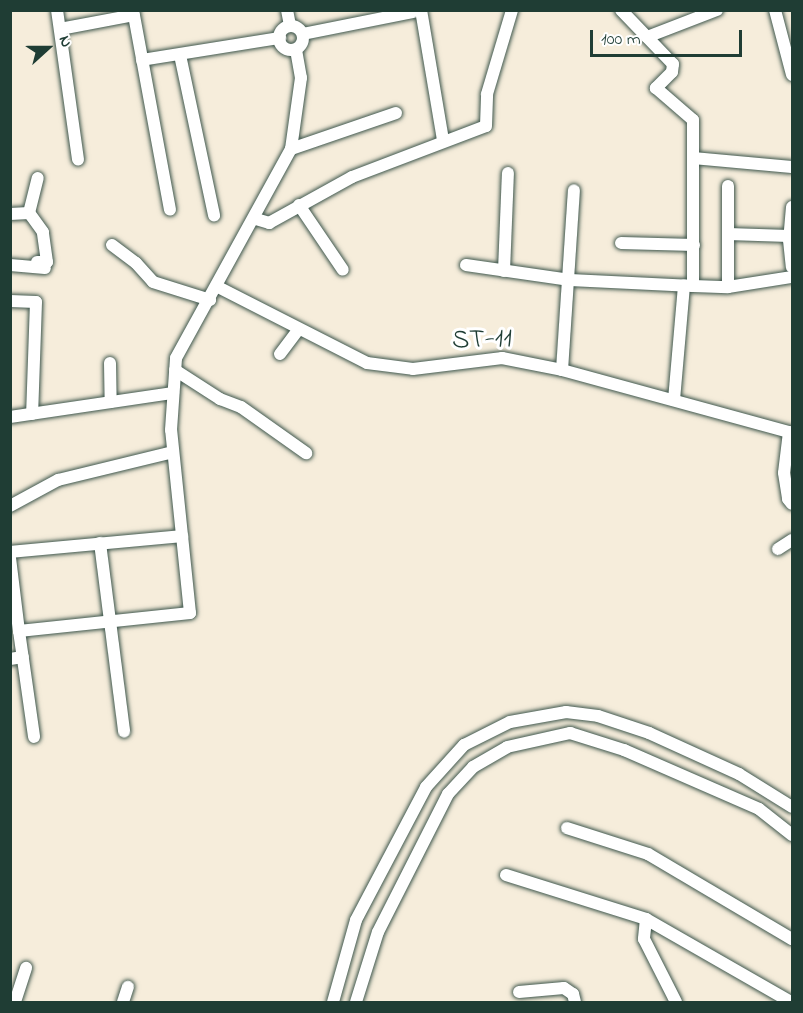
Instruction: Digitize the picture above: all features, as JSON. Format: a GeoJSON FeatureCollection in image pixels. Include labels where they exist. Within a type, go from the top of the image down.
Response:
{"type":"FeatureCollection","features":[{"type":"Feature","properties":{"kind":"street"},"geometry":{"type":"LineString","coordinates":[[57,10],[78,160]]}},
{"type":"Feature","properties":{"kind":"street"},"geometry":{"type":"LineString","coordinates":[[287,10],[290,26],[303,34],[417,11],[443,140]]}},
{"type":"Feature","properties":{"kind":"street"},"geometry":{"type":"LineString","coordinates":[[256,219],[268,223],[352,177],[443,140],[486,126],[487,94],[503,30],[512,10]]}},
{"type":"Feature","properties":{"kind":"street"},"geometry":{"type":"LineString","coordinates":[[621,10],[674,68],[656,88],[693,120],[694,245],[674,400]]}},
{"type":"Feature","properties":{"kind":"street"},"geometry":{"type":"LineString","coordinates":[[647,37],[717,10]]}},
{"type":"Feature","properties":{"kind":"street"},"geometry":{"type":"LineString","coordinates":[[774,10],[792,75]]}},
{"type":"Feature","properties":{"kind":"street"},"geometry":{"type":"LineString","coordinates":[[60,29],[133,13],[170,210]]}},
{"type":"Feature","properties":{"kind":"street"},"geometry":{"type":"LineString","coordinates":[[142,60],[280,38],[290,26]]}},
{"type":"Feature","properties":{"kind":"street"},"geometry":{"type":"LineString","coordinates":[[19,630],[190,613],[173,452],[176,358],[256,219],[291,149],[301,78],[296,49],[303,34]]}},
{"type":"Feature","properties":{"kind":"street"},"geometry":{"type":"LineString","coordinates":[[280,38],[285,48],[296,49]]}},
{"type":"Feature","properties":{"kind":"street"},"geometry":{"type":"LineString","coordinates":[[180,55],[214,215]]}},
{"type":"Feature","properties":{"kind":"street"},"geometry":{"type":"LineString","coordinates":[[291,149],[396,113]]}},
{"type":"Feature","properties":{"kind":"street"},"geometry":{"type":"LineString","coordinates":[[693,158],[792,167]]}},
{"type":"Feature","properties":{"kind":"street"},"geometry":{"type":"LineString","coordinates":[[504,271],[508,173]]}},
{"type":"Feature","properties":{"kind":"street"},"geometry":{"type":"LineString","coordinates":[[10,265],[43,265],[47,262],[44,235],[29,213],[38,178]]}},
{"type":"Feature","properties":{"kind":"street"},"geometry":{"type":"LineString","coordinates":[[728,186],[728,287]]}},
{"type":"Feature","properties":{"kind":"street"},"geometry":{"type":"LineString","coordinates":[[562,370],[570,280],[574,190]]}},
{"type":"Feature","properties":{"kind":"street"},"geometry":{"type":"LineString","coordinates":[[299,205],[343,270]]}},
{"type":"Feature","properties":{"kind":"street"},"geometry":{"type":"LineString","coordinates":[[792,207],[789,236],[792,267]]}},
{"type":"Feature","properties":{"kind":"street"},"geometry":{"type":"LineString","coordinates":[[10,214],[29,213]]}},
{"type":"Feature","properties":{"kind":"street"},"geometry":{"type":"LineString","coordinates":[[728,234],[789,236]]}},
{"type":"Feature","properties":{"kind":"street"},"geometry":{"type":"LineString","coordinates":[[621,243],[694,245]]}},
{"type":"Feature","properties":{"kind":"street"},"geometry":{"type":"LineString","coordinates":[[112,246],[136,263],[153,282],[210,300]]}},
{"type":"Feature","properties":{"kind":"street"},"geometry":{"type":"LineString","coordinates":[[466,265],[570,280],[689,286],[728,287],[792,277]]}},
{"type":"Feature","properties":{"kind":"street","name":"ST-11"},"geometry":{"type":"LineString","coordinates":[[218,287],[367,363],[413,369],[502,358],[562,370],[790,433]]}},
{"type":"Feature","properties":{"kind":"street"},"geometry":{"type":"LineString","coordinates":[[10,301],[36,302],[32,414]]}},
{"type":"Feature","properties":{"kind":"street"},"geometry":{"type":"LineString","coordinates":[[280,354],[299,329]]}},
{"type":"Feature","properties":{"kind":"street"},"geometry":{"type":"LineString","coordinates":[[111,363],[111,402]]}},
{"type":"Feature","properties":{"kind":"street"},"geometry":{"type":"LineString","coordinates":[[175,370],[220,399],[241,407],[306,453]]}},
{"type":"Feature","properties":{"kind":"street"},"geometry":{"type":"LineString","coordinates":[[10,417],[174,393]]}},
{"type":"Feature","properties":{"kind":"street"},"geometry":{"type":"LineString","coordinates":[[790,433],[784,473],[788,499],[792,504]]}},
{"type":"Feature","properties":{"kind":"street"},"geometry":{"type":"LineString","coordinates":[[10,506],[58,480],[173,452]]}},
{"type":"Feature","properties":{"kind":"street"},"geometry":{"type":"LineString","coordinates":[[10,552],[182,536]]}},
{"type":"Feature","properties":{"kind":"street"},"geometry":{"type":"LineString","coordinates":[[778,549],[792,540]]}},
{"type":"Feature","properties":{"kind":"street"},"geometry":{"type":"LineString","coordinates":[[100,543],[107,621],[124,731]]}},
{"type":"Feature","properties":{"kind":"street"},"geometry":{"type":"LineString","coordinates":[[11,565],[19,630],[17,658],[34,736]]}},
{"type":"Feature","properties":{"kind":"street"},"geometry":{"type":"LineString","coordinates":[[333,1002],[356,920],[426,787],[464,745],[510,722],[566,712],[598,716],[648,733],[739,774],[792,807]]}},
{"type":"Feature","properties":{"kind":"street"},"geometry":{"type":"LineString","coordinates":[[357,1002],[378,932],[448,794],[473,767],[507,747],[570,733],[624,750],[759,809],[792,835]]}},
{"type":"Feature","properties":{"kind":"street"},"geometry":{"type":"LineString","coordinates":[[567,828],[648,854],[792,939]]}},
{"type":"Feature","properties":{"kind":"street"},"geometry":{"type":"LineString","coordinates":[[506,875],[646,920],[791,1002]]}},
{"type":"Feature","properties":{"kind":"street"},"geometry":{"type":"LineString","coordinates":[[646,920],[644,939],[676,1002]]}},
{"type":"Feature","properties":{"kind":"street"},"geometry":{"type":"LineString","coordinates":[[15,1002],[26,968]]}},
{"type":"Feature","properties":{"kind":"street"},"geometry":{"type":"LineString","coordinates":[[123,1002],[128,987]]}},
{"type":"Feature","properties":{"kind":"street"},"geometry":{"type":"LineString","coordinates":[[519,992],[564,988],[573,994],[575,1002]]}}]}
